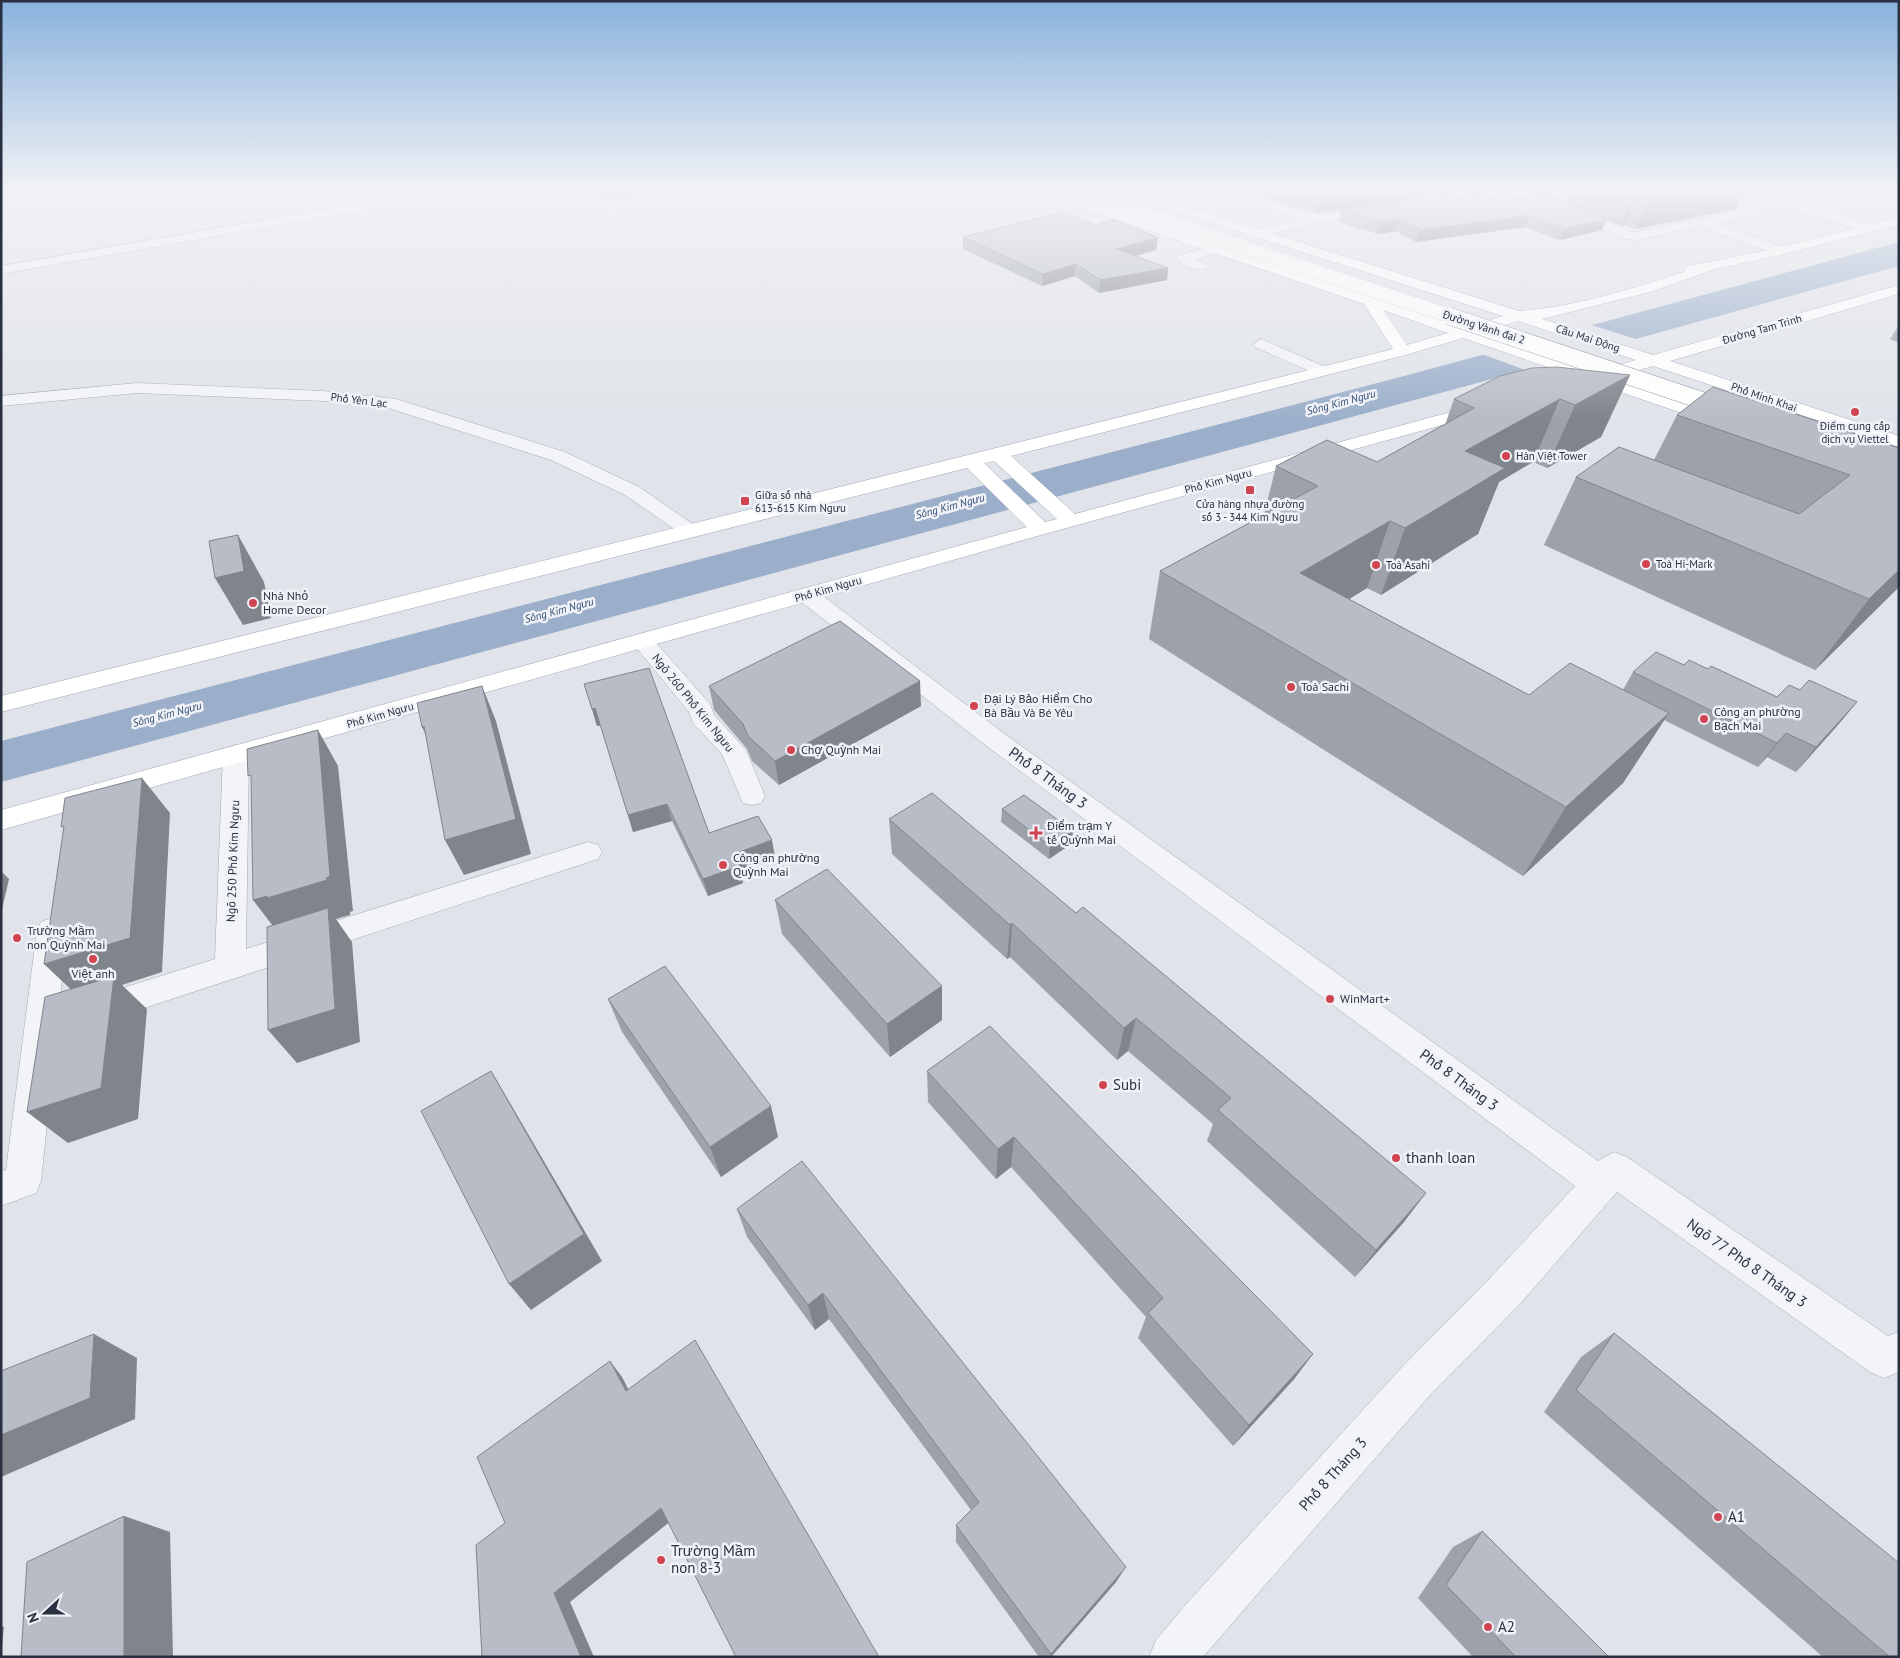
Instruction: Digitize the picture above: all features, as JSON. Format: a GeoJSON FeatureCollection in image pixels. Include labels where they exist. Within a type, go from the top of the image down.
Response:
{"type":"FeatureCollection","features":[{"type":"Feature","properties":{"kind":"main road"},"geometry":{"type":"LineString","coordinates":[[1270,266],[1485,340],[1568,377],[1594,377],[1654,360]]}},
{"type":"Feature","properties":{"kind":"main road","name":"Đường Vành đai 2"},"geometry":{"type":"LineString","coordinates":[[1293,266],[1745,422],[1678,406]]}},
{"type":"Feature","properties":{"kind":"main road","name":"Đường Vành đai 2"},"geometry":{"type":"LineString","coordinates":[[1328,266],[1899,454]]}},
{"type":"Feature","properties":{"kind":"main road"},"geometry":{"type":"LineString","coordinates":[[1364,266],[1519,316]]}},
{"type":"Feature","properties":{"kind":"main road"},"geometry":{"type":"LineString","coordinates":[[1,704],[690,531],[978,468],[997,454],[1403,351],[1519,316],[1547,314],[1649,288],[1716,266]]}},
{"type":"Feature","properties":{"kind":"main road"},"geometry":{"type":"LineString","coordinates":[[1519,316],[1522,308],[1549,299],[1667,273],[1709,268]]}},
{"type":"Feature","properties":{"kind":"main road"},"geometry":{"type":"LineString","coordinates":[[1429,287],[1499,294]]}},
{"type":"Feature","properties":{"kind":"main road","name":"Đường Tam Trinh"},"geometry":{"type":"LineString","coordinates":[[1654,360],[1899,289]]}},
{"type":"Feature","properties":{"kind":"main road"},"geometry":{"type":"LineString","coordinates":[[1369,301],[1403,351]]}},
{"type":"Feature","properties":{"kind":"main road","name":"Cầu Mai Động"},"geometry":{"type":"LineString","coordinates":[[1519,316],[1630,352]]}},
{"type":"Feature","properties":{"kind":"main road"},"geometry":{"type":"LineString","coordinates":[[1704,345],[1712,364],[1739,389]]}},
{"type":"Feature","properties":{"kind":"main road","name":"Phố Minh Khai"},"geometry":{"type":"LineString","coordinates":[[1630,352],[1899,442]]}},
{"type":"Feature","properties":{"kind":"main road"},"geometry":{"type":"LineString","coordinates":[[1594,377],[1678,406]]}},
{"type":"Feature","properties":{"kind":"main road"},"geometry":{"type":"LineString","coordinates":[[1603,398],[1678,406]]}},
{"type":"Feature","properties":{"kind":"main road","name":"Phố Kim Ngưu"},"geometry":{"type":"LineString","coordinates":[[1,820],[1041,529],[1507,402]]}},
{"type":"Feature","properties":{"kind":"main road"},"geometry":{"type":"LineString","coordinates":[[997,454],[1071,521]]}},
{"type":"Feature","properties":{"kind":"main road"},"geometry":{"type":"LineString","coordinates":[[978,468],[1041,529]]}},
{"type":"Feature","properties":{"kind":"street"},"geometry":{"type":"LineString","coordinates":[[1,270],[22,266]]}},
{"type":"Feature","properties":{"kind":"street"},"geometry":{"type":"LineString","coordinates":[[1261,344],[1322,371]]}},
{"type":"Feature","properties":{"kind":"street","name":"Phố Yên Lạc"},"geometry":{"type":"LineString","coordinates":[[1,401],[56,394],[137,388],[323,396],[390,403],[558,456],[632,491],[690,531]]}},
{"type":"Feature","properties":{"kind":"street","name":"Phố 8 Tháng 3"},"geometry":{"type":"LineString","coordinates":[[807,595],[997,741],[1601,1184],[1505,1291],[1416,1381],[1204,1618],[1173,1657]]}},
{"type":"Feature","properties":{"kind":"street","name":"Ngõ 260 Phố Kim Ngưu"},"geometry":{"type":"LineString","coordinates":[[642,641],[701,710],[702,718],[733,750],[752,796]]}},
{"type":"Feature","properties":{"kind":"street","name":"Ngõ 250 Phố Kim Ngưu"},"geometry":{"type":"LineString","coordinates":[[230,967],[236,754]]}},
{"type":"Feature","properties":{"kind":"street"},"geometry":{"type":"LineString","coordinates":[[64,833],[68,801]]}},
{"type":"Feature","properties":{"kind":"street"},"geometry":{"type":"LineString","coordinates":[[40,1028],[588,852]]}},
{"type":"Feature","properties":{"kind":"street"},"geometry":{"type":"LineString","coordinates":[[12,1185],[40,1028],[56,901]]}},
{"type":"Feature","properties":{"kind":"street","name":"Ngõ 77 Phố 8 Tháng 3"},"geometry":{"type":"LineString","coordinates":[[1601,1184],[1614,1169],[1884,1358],[1899,1352]]}},
{"type":"Feature","properties":{"kind":"water","name":"Sông Kim Ngưu"},"geometry":{"type":"Polygon","coordinates":[[[1809,266],[1898,266],[1470,385],[1,782],[1,741],[1408,375],[1809,266]]]}},
{"type":"Feature","properties":{"kind":"pier"},"geometry":{"type":"Polygon","coordinates":[[[1588,324],[1639,340],[1528,371],[1479,353],[1588,324]]]}},
{"type":"Feature","properties":{"kind":"building"},"geometry":{"type":"Polygon","coordinates":[[[1027,266],[1068,266],[1043,274],[1027,266]]]}},
{"type":"Feature","properties":{"kind":"building"},"geometry":{"type":"Polygon","coordinates":[[[1080,266],[1164,266],[1168,268],[1100,280],[1080,266]]]}},
{"type":"Feature","properties":{"kind":"building"},"geometry":{"type":"Polygon","coordinates":[[[1557,367],[1630,375],[1575,405],[1560,399],[1465,451],[1505,468],[1405,528],[1390,521],[1300,573],[1529,695],[1570,663],[1669,713],[1566,807],[1160,571],[1318,486],[1276,466],[1327,440],[1377,462],[1474,408],[1454,399],[1500,376],[1532,368],[1557,367]]]}},
{"type":"Feature","properties":{"kind":"building"},"geometry":{"type":"Polygon","coordinates":[[[1713,387],[1899,448],[1899,570],[1869,599],[1576,477],[1619,447],[1799,514],[1850,475],[1677,415],[1713,387]]]}},
{"type":"Feature","properties":{"kind":"building"},"geometry":{"type":"Polygon","coordinates":[[[238,535],[244,571],[215,578],[209,541],[238,535]]]}},
{"type":"Feature","properties":{"kind":"building","name":"Chợ Quỳnh Mai"},"geometry":{"type":"Polygon","coordinates":[[[840,621],[920,681],[775,761],[748,736],[743,724],[709,686],[840,621]]]}},
{"type":"Feature","properties":{"kind":"building"},"geometry":{"type":"Polygon","coordinates":[[[1656,652],[1684,665],[1689,660],[1708,669],[1711,666],[1777,697],[1789,685],[1800,690],[1809,680],[1857,702],[1816,747],[1786,733],[1777,743],[1633,672],[1656,652]]]}},
{"type":"Feature","properties":{"kind":"building"},"geometry":{"type":"Polygon","coordinates":[[[649,668],[709,833],[758,816],[772,840],[734,854],[740,866],[703,879],[667,804],[628,815],[595,708],[592,709],[584,684],[649,668]]]}},
{"type":"Feature","properties":{"kind":"building"},"geometry":{"type":"Polygon","coordinates":[[[482,686],[516,819],[445,840],[424,726],[422,727],[417,703],[482,686]]]}},
{"type":"Feature","properties":{"kind":"building"},"geometry":{"type":"Polygon","coordinates":[[[318,730],[330,876],[326,878],[327,880],[267,898],[267,896],[253,900],[251,775],[248,776],[247,749],[318,730]]]}},
{"type":"Feature","properties":{"kind":"building"},"geometry":{"type":"Polygon","coordinates":[[[142,778],[130,938],[44,964],[64,826],[61,827],[65,798],[142,778]]]}},
{"type":"Feature","properties":{"kind":"building"},"geometry":{"type":"Polygon","coordinates":[[[932,793],[1076,913],[1083,907],[1426,1193],[1376,1250],[1218,1110],[1231,1098],[1136,1018],[1124,1028],[1012,923],[1010,925],[889,819],[932,793]]]}},
{"type":"Feature","properties":{"kind":"building"},"geometry":{"type":"Polygon","coordinates":[[[1024,795],[1073,831],[1050,846],[1002,809],[1024,795]]]}},
{"type":"Feature","properties":{"kind":"building"},"geometry":{"type":"Polygon","coordinates":[[[827,869],[942,986],[887,1024],[775,900],[827,869]]]}},
{"type":"Feature","properties":{"kind":"building"},"geometry":{"type":"Polygon","coordinates":[[[328,908],[335,1009],[268,1030],[267,927],[328,908]]]}},
{"type":"Feature","properties":{"kind":"building"},"geometry":{"type":"Polygon","coordinates":[[[665,966],[771,1106],[710,1147],[608,999],[665,966]]]}},
{"type":"Feature","properties":{"kind":"building"},"geometry":{"type":"Polygon","coordinates":[[[114,976],[101,1088],[27,1112],[45,997],[114,976]]]}},
{"type":"Feature","properties":{"kind":"building"},"geometry":{"type":"Polygon","coordinates":[[[990,1026],[1313,1354],[1249,1425],[1148,1313],[1163,1298],[1014,1137],[998,1149],[927,1071],[990,1026]]]}},
{"type":"Feature","properties":{"kind":"building"},"geometry":{"type":"Polygon","coordinates":[[[491,1071],[584,1234],[509,1284],[421,1111],[491,1071]]]}},
{"type":"Feature","properties":{"kind":"building"},"geometry":{"type":"Polygon","coordinates":[[[802,1161],[1126,1567],[1051,1654],[956,1525],[979,1502],[823,1293],[808,1305],[737,1209],[802,1161]]]}},
{"type":"Feature","properties":{"kind":"building"},"geometry":{"type":"Polygon","coordinates":[[[1614,1333],[1899,1563],[1899,1657],[1890,1657],[1576,1390],[1614,1333]]]}},
{"type":"Feature","properties":{"kind":"building"},"geometry":{"type":"Polygon","coordinates":[[[94,1334],[90,1398],[1,1435],[1,1371],[94,1334]]]}},
{"type":"Feature","properties":{"kind":"building","name":"Trường Mầm non 8-3"},"geometry":{"type":"Polygon","coordinates":[[[695,1340],[879,1657],[736,1657],[661,1508],[554,1593],[581,1657],[482,1657],[476,1545],[505,1523],[477,1457],[610,1361],[626,1391],[695,1340]]]}},
{"type":"Feature","properties":{"kind":"building"},"geometry":{"type":"Polygon","coordinates":[[[124,1516],[124,1657],[21,1657],[27,1562],[124,1516]]]}},
{"type":"Feature","properties":{"kind":"building"},"geometry":{"type":"Polygon","coordinates":[[[1482,1531],[1609,1657],[1516,1657],[1446,1585],[1482,1531]]]}},
{"type":"Feature","properties":{"kind":"place","name":"Điểm cung cấp dịch vụ Viettel"},"geometry":{"type":"Point","coordinates":[1855,412]}},
{"type":"Feature","properties":{"kind":"place","name":"Hàn Việt Tower"},"geometry":{"type":"Point","coordinates":[1506,456]}},
{"type":"Feature","properties":{"kind":"place","name":"Cửa hàng nhựa đường số 3 - 344 Kim Ngưu"},"geometry":{"type":"Point","coordinates":[1250,490]}},
{"type":"Feature","properties":{"kind":"place","name":"Giữa số nhà 613-615 Kim Ngưu"},"geometry":{"type":"Point","coordinates":[745,501]}},
{"type":"Feature","properties":{"kind":"place","name":"Toà Hi-Mark"},"geometry":{"type":"Point","coordinates":[1646,564]}},
{"type":"Feature","properties":{"kind":"place","name":"Toà Asahi"},"geometry":{"type":"Point","coordinates":[1376,565]}},
{"type":"Feature","properties":{"kind":"place","name":"Nhà Nhỏ Home Decor"},"geometry":{"type":"Point","coordinates":[253,603]}},
{"type":"Feature","properties":{"kind":"place","name":"Toà Sachi"},"geometry":{"type":"Point","coordinates":[1291,687]}},
{"type":"Feature","properties":{"kind":"place","name":"Đại Lý Bảo Hiểm Cho Bà Bầu Và Bé Yêu"},"geometry":{"type":"Point","coordinates":[974,706]}},
{"type":"Feature","properties":{"kind":"place","name":"Công an phường Bạch Mai"},"geometry":{"type":"Point","coordinates":[1704,719]}},
{"type":"Feature","properties":{"kind":"place","name":"Chợ Quỳnh Mai"},"geometry":{"type":"Point","coordinates":[791,750]}},
{"type":"Feature","properties":{"kind":"place","name":"Điểm trạm Y tế Quỳnh Mai"},"geometry":{"type":"Point","coordinates":[1036,833]}},
{"type":"Feature","properties":{"kind":"place","name":"Công an phường Quỳnh Mai"},"geometry":{"type":"Point","coordinates":[723,865]}},
{"type":"Feature","properties":{"kind":"place","name":"Trường Mầm non Quỳnh Mai"},"geometry":{"type":"Point","coordinates":[17,938]}},
{"type":"Feature","properties":{"kind":"place","name":"Việt anh"},"geometry":{"type":"Point","coordinates":[93,959]}},
{"type":"Feature","properties":{"kind":"place","name":"WinMart+"},"geometry":{"type":"Point","coordinates":[1330,999]}},
{"type":"Feature","properties":{"kind":"place","name":"Subi"},"geometry":{"type":"Point","coordinates":[1103,1085]}},
{"type":"Feature","properties":{"kind":"place","name":"thanh loan"},"geometry":{"type":"Point","coordinates":[1396,1158]}},
{"type":"Feature","properties":{"kind":"place","name":"A1"},"geometry":{"type":"Point","coordinates":[1718,1517]}},
{"type":"Feature","properties":{"kind":"place","name":"Trường Mầm non 8-3"},"geometry":{"type":"Point","coordinates":[661,1560]}},
{"type":"Feature","properties":{"kind":"place","name":"A2"},"geometry":{"type":"Point","coordinates":[1488,1627]}}]}
